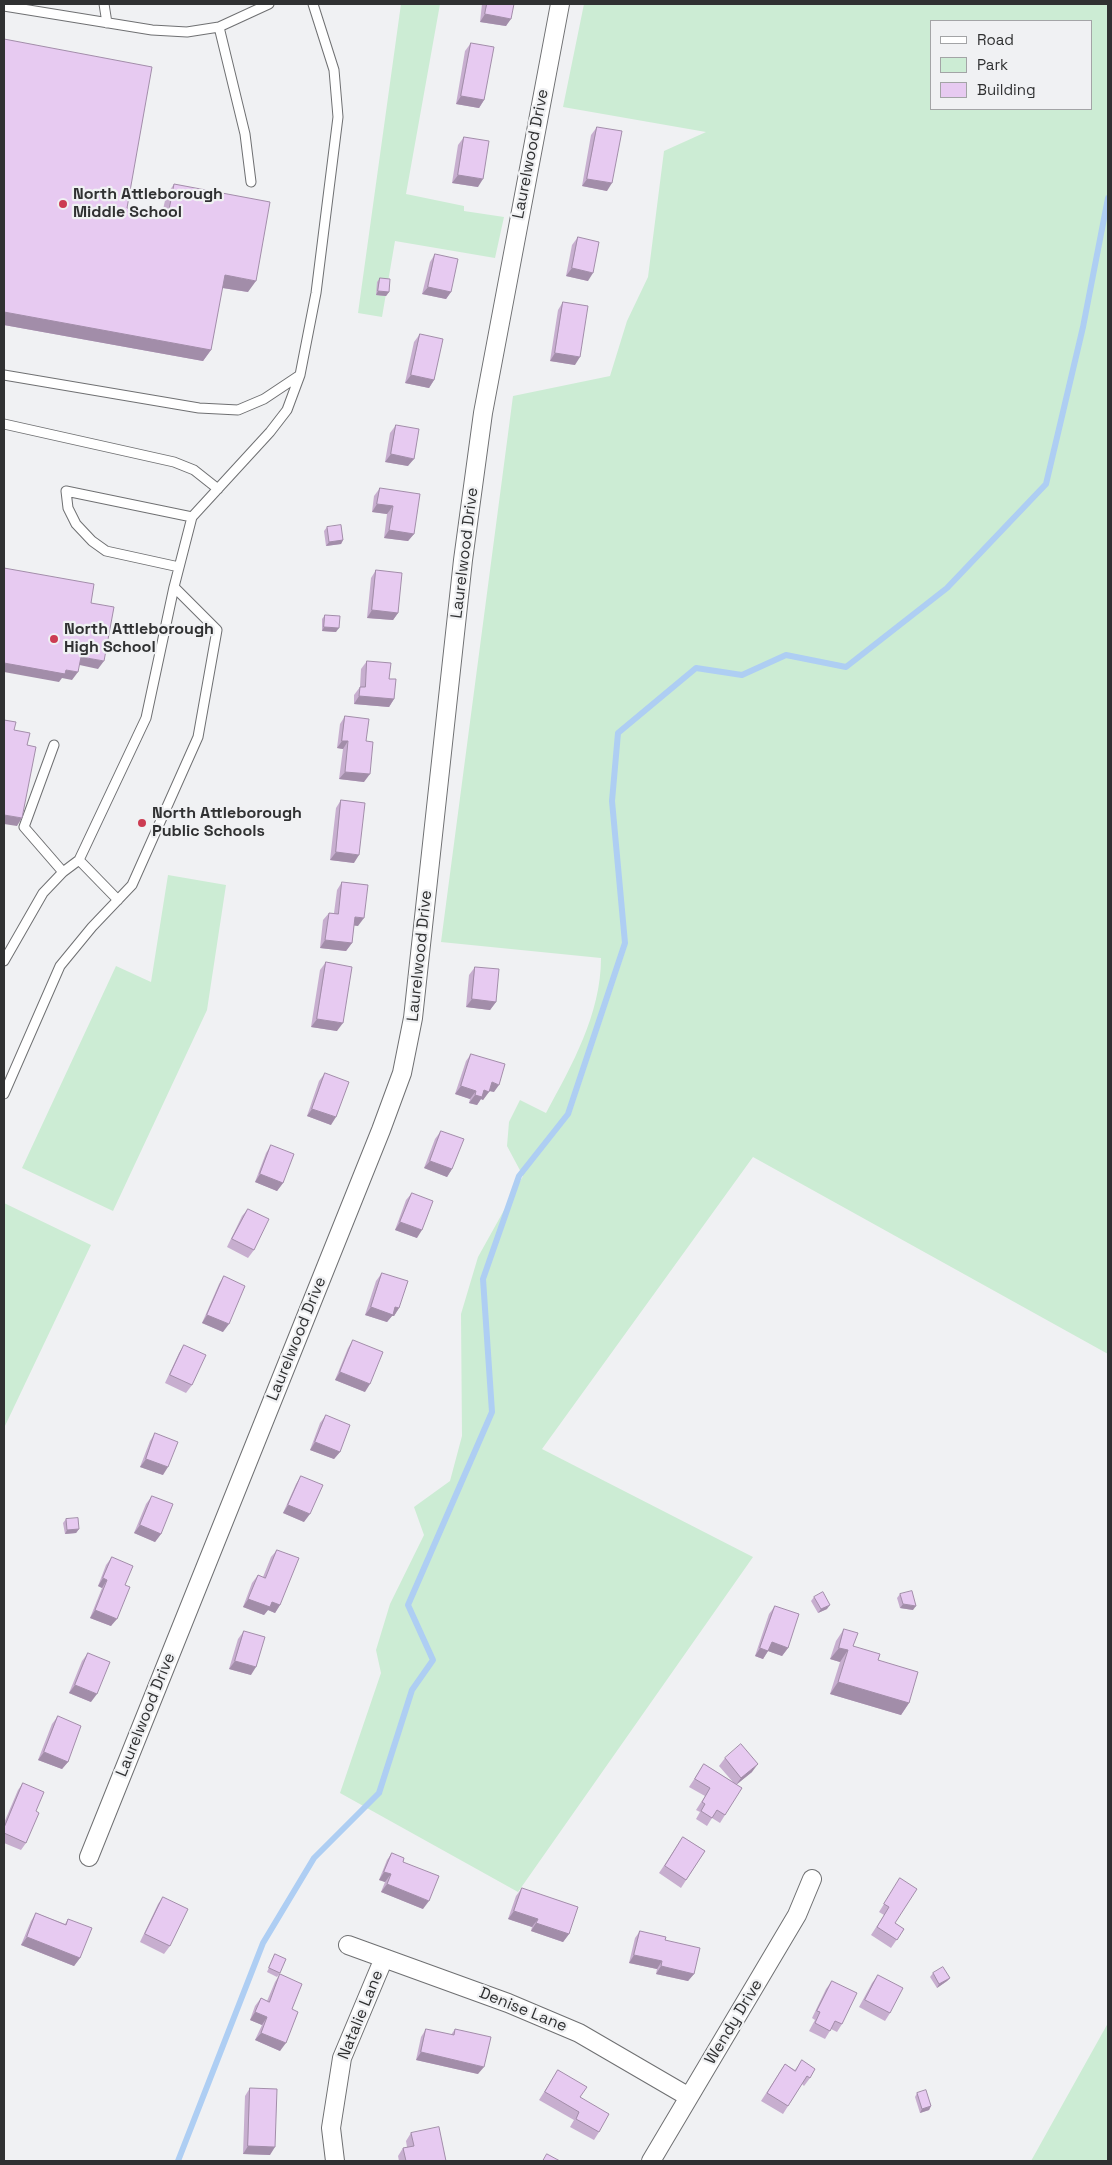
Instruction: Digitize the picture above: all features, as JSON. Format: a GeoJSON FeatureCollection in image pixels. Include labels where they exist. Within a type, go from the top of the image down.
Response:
{"type":"FeatureCollection","features":[{"type":"Feature","properties":{"kind":"street","name":"Laurelwood Drive"},"geometry":{"type":"LineString","coordinates":[[89,1857],[382,1130],[402,1074],[413,1018],[463,560],[483,413],[560,4]]}},
{"type":"Feature","properties":{"kind":"street","name":"Wendy Drive"},"geometry":{"type":"LineString","coordinates":[[650,2161],[797,1915],[812,1879]]}},
{"type":"Feature","properties":{"kind":"street","name":"Denise Lane"},"geometry":{"type":"LineString","coordinates":[[348,1945],[508,2003],[579,2032],[689,2097]]}},
{"type":"Feature","properties":{"kind":"street","name":"Natalie Lane"},"geometry":{"type":"LineString","coordinates":[[336,2161],[331,2128],[342,2058],[384,1958]]}},
{"type":"Feature","properties":{"kind":"lane"},"geometry":{"type":"LineString","coordinates":[[104,4],[107,22]]}},
{"type":"Feature","properties":{"kind":"lane"},"geometry":{"type":"LineString","coordinates":[[4,6],[181,32],[206,31],[219,27],[269,4]]}},
{"type":"Feature","properties":{"kind":"lane"},"geometry":{"type":"LineString","coordinates":[[4,961],[43,893],[63,872],[80,860],[146,718],[174,587],[192,517],[287,410],[300,375],[316,293],[338,117],[334,70],[314,4]]}},
{"type":"Feature","properties":{"kind":"lane"},"geometry":{"type":"LineString","coordinates":[[219,27],[245,134],[251,182]]}},
{"type":"Feature","properties":{"kind":"lane"},"geometry":{"type":"LineString","coordinates":[[4,375],[199,408],[238,410],[264,399],[300,375]]}},
{"type":"Feature","properties":{"kind":"lane"},"geometry":{"type":"LineString","coordinates":[[4,424],[174,462],[194,470],[218,489]]}},
{"type":"Feature","properties":{"kind":"lane"},"geometry":{"type":"LineString","coordinates":[[179,567],[106,551],[92,541],[76,524],[68,508],[66,492],[192,517]]}},
{"type":"Feature","properties":{"kind":"lane"},"geometry":{"type":"LineString","coordinates":[[4,1094],[60,966],[92,926],[132,885],[198,737],[217,630],[174,587]]}},
{"type":"Feature","properties":{"kind":"lane"},"geometry":{"type":"LineString","coordinates":[[54,745],[24,827],[63,872]]}},
{"type":"Feature","properties":{"kind":"lane"},"geometry":{"type":"LineString","coordinates":[[80,860],[118,900]]}},
{"type":"Feature","properties":{"kind":"green space"},"geometry":{"type":"Polygon","coordinates":[[[401,4],[440,4],[406,194],[464,206],[464,211],[504,217],[495,258],[395,241],[382,317],[358,313],[401,4]]]}},
{"type":"Feature","properties":{"kind":"green space"},"geometry":{"type":"Polygon","coordinates":[[[584,4],[1108,4],[1108,1354],[753,1157],[542,1449],[753,1557],[518,1892],[340,1793],[381,1673],[376,1650],[390,1604],[424,1535],[414,1507],[450,1481],[462,1436],[461,1314],[478,1257],[523,1176],[507,1146],[509,1122],[520,1100],[546,1113],[575,1058],[590,1019],[600,979],[601,958],[441,942],[513,396],[610,376],[627,321],[648,277],[664,151],[706,132],[563,107],[584,4]]]}},
{"type":"Feature","properties":{"kind":"green space"},"geometry":{"type":"Polygon","coordinates":[[[168,875],[226,885],[207,1010],[113,1211],[22,1168],[116,966],[151,982],[168,875]]]}},
{"type":"Feature","properties":{"kind":"green space"},"geometry":{"type":"Polygon","coordinates":[[[4,1203],[91,1245],[4,1428],[4,1203]]]}},
{"type":"Feature","properties":{"kind":"green space"},"geometry":{"type":"Polygon","coordinates":[[[1108,2023],[1108,2161],[1031,2161],[1108,2023]]]}},
{"type":"Feature","properties":{"kind":"building"},"geometry":{"type":"Polygon","coordinates":[[[487,4],[514,4],[511,19],[485,14],[487,4]]]}},
{"type":"Feature","properties":{"kind":"building","name":"North Attleborough Middle School"},"geometry":{"type":"Polygon","coordinates":[[[4,39],[152,67],[127,208],[168,215],[174,184],[270,202],[256,281],[225,275],[211,350],[4,312],[4,39]]]}},
{"type":"Feature","properties":{"kind":"building"},"geometry":{"type":"Polygon","coordinates":[[[471,43],[494,47],[484,100],[461,96],[471,43]]]}},
{"type":"Feature","properties":{"kind":"building"},"geometry":{"type":"Polygon","coordinates":[[[597,127],[622,131],[612,183],[587,179],[597,127]]]}},
{"type":"Feature","properties":{"kind":"building"},"geometry":{"type":"Polygon","coordinates":[[[464,137],[489,141],[483,179],[458,175],[464,137]]]}},
{"type":"Feature","properties":{"kind":"building"},"geometry":{"type":"Polygon","coordinates":[[[578,237],[599,242],[593,273],[572,268],[578,237]]]}},
{"type":"Feature","properties":{"kind":"building"},"geometry":{"type":"Polygon","coordinates":[[[435,254],[458,259],[451,292],[428,287],[435,254]]]}},
{"type":"Feature","properties":{"kind":"building"},"geometry":{"type":"Polygon","coordinates":[[[380,278],[390,279],[389,292],[378,291],[380,278]]]}},
{"type":"Feature","properties":{"kind":"building"},"geometry":{"type":"Polygon","coordinates":[[[563,302],[588,306],[580,357],[555,353],[563,302]]]}},
{"type":"Feature","properties":{"kind":"building"},"geometry":{"type":"Polygon","coordinates":[[[420,334],[443,339],[434,380],[411,375],[420,334]]]}},
{"type":"Feature","properties":{"kind":"building"},"geometry":{"type":"Polygon","coordinates":[[[396,425],[419,429],[414,459],[391,454],[396,425]]]}},
{"type":"Feature","properties":{"kind":"building"},"geometry":{"type":"Polygon","coordinates":[[[380,488],[420,494],[414,534],[389,530],[393,506],[377,504],[380,488]]]}},
{"type":"Feature","properties":{"kind":"building"},"geometry":{"type":"Polygon","coordinates":[[[341,525],[343,540],[329,542],[327,527],[341,525]]]}},
{"type":"Feature","properties":{"kind":"building","name":"North Attleborough High School"},"geometry":{"type":"Polygon","coordinates":[[[4,568],[94,584],[91,603],[114,607],[104,661],[81,657],[78,672],[66,670],[65,674],[4,663],[4,568]]]}},
{"type":"Feature","properties":{"kind":"building"},"geometry":{"type":"Polygon","coordinates":[[[376,570],[402,573],[398,613],[372,610],[376,570]]]}},
{"type":"Feature","properties":{"kind":"building"},"geometry":{"type":"Polygon","coordinates":[[[325,615],[340,616],[339,628],[324,627],[325,615]]]}},
{"type":"Feature","properties":{"kind":"building"},"geometry":{"type":"Polygon","coordinates":[[[367,661],[391,663],[389,679],[396,679],[394,699],[359,696],[360,687],[365,687],[367,661]]]}},
{"type":"Feature","properties":{"kind":"building"},"geometry":{"type":"Polygon","coordinates":[[[345,716],[369,719],[366,741],[373,742],[370,774],[345,772],[348,741],[342,741],[345,716]]]}},
{"type":"Feature","properties":{"kind":"building"},"geometry":{"type":"Polygon","coordinates":[[[4,720],[16,722],[14,730],[30,733],[27,745],[36,747],[22,818],[4,815],[4,720]]]}},
{"type":"Feature","properties":{"kind":"building"},"geometry":{"type":"Polygon","coordinates":[[[341,800],[365,803],[359,855],[336,852],[341,800]]]}},
{"type":"Feature","properties":{"kind":"building"},"geometry":{"type":"Polygon","coordinates":[[[342,882],[368,885],[364,918],[355,917],[352,943],[325,940],[329,913],[338,914],[342,882]]]}},
{"type":"Feature","properties":{"kind":"building"},"geometry":{"type":"Polygon","coordinates":[[[326,962],[352,967],[343,1023],[317,1019],[326,962]]]}},
{"type":"Feature","properties":{"kind":"building"},"geometry":{"type":"Polygon","coordinates":[[[475,967],[499,969],[496,1002],[472,999],[475,967]]]}},
{"type":"Feature","properties":{"kind":"building"},"geometry":{"type":"Polygon","coordinates":[[[471,1054],[505,1064],[499,1085],[492,1082],[489,1092],[484,1090],[482,1097],[475,1095],[476,1091],[461,1086],[471,1054]]]}},
{"type":"Feature","properties":{"kind":"building"},"geometry":{"type":"Polygon","coordinates":[[[325,1073],[349,1082],[336,1117],[312,1109],[325,1073]]]}},
{"type":"Feature","properties":{"kind":"building"},"geometry":{"type":"Polygon","coordinates":[[[441,1131],[464,1139],[452,1169],[430,1161],[441,1131]]]}},
{"type":"Feature","properties":{"kind":"building"},"geometry":{"type":"Polygon","coordinates":[[[271,1145],[294,1154],[283,1183],[260,1174],[271,1145]]]}},
{"type":"Feature","properties":{"kind":"building"},"geometry":{"type":"Polygon","coordinates":[[[412,1193],[433,1201],[422,1230],[400,1222],[412,1193]]]}},
{"type":"Feature","properties":{"kind":"building"},"geometry":{"type":"Polygon","coordinates":[[[248,1209],[269,1219],[254,1250],[232,1239],[248,1209]]]}},
{"type":"Feature","properties":{"kind":"building"},"geometry":{"type":"Polygon","coordinates":[[[382,1273],[408,1281],[399,1308],[395,1307],[393,1315],[371,1307],[382,1273]]]}},
{"type":"Feature","properties":{"kind":"building"},"geometry":{"type":"Polygon","coordinates":[[[224,1276],[245,1286],[229,1324],[207,1315],[224,1276]]]}},
{"type":"Feature","properties":{"kind":"building"},"geometry":{"type":"Polygon","coordinates":[[[353,1340],[383,1352],[370,1384],[340,1372],[353,1340]]]}},
{"type":"Feature","properties":{"kind":"building"},"geometry":{"type":"Polygon","coordinates":[[[184,1345],[206,1355],[192,1385],[170,1375],[184,1345]]]}},
{"type":"Feature","properties":{"kind":"building"},"geometry":{"type":"Polygon","coordinates":[[[326,1415],[350,1425],[340,1452],[315,1442],[326,1415]]]}},
{"type":"Feature","properties":{"kind":"building"},"geometry":{"type":"Polygon","coordinates":[[[155,1433],[178,1442],[168,1467],[146,1459],[155,1433]]]}},
{"type":"Feature","properties":{"kind":"building"},"geometry":{"type":"Polygon","coordinates":[[[301,1476],[323,1485],[310,1514],[288,1505],[301,1476]]]}},
{"type":"Feature","properties":{"kind":"building"},"geometry":{"type":"Polygon","coordinates":[[[152,1496],[173,1504],[161,1534],[140,1525],[152,1496]]]}},
{"type":"Feature","properties":{"kind":"building"},"geometry":{"type":"Polygon","coordinates":[[[78,1518],[79,1529],[67,1530],[66,1519],[78,1518]]]}},
{"type":"Feature","properties":{"kind":"building"},"geometry":{"type":"Polygon","coordinates":[[[277,1550],[299,1558],[280,1605],[272,1602],[270,1607],[248,1599],[258,1575],[265,1578],[277,1550]]]}},
{"type":"Feature","properties":{"kind":"building"},"geometry":{"type":"Polygon","coordinates":[[[112,1557],[133,1566],[125,1585],[130,1587],[117,1619],[95,1610],[107,1580],[103,1578],[112,1557]]]}},
{"type":"Feature","properties":{"kind":"building"},"geometry":{"type":"Polygon","coordinates":[[[912,1591],[916,1606],[903,1604],[900,1594],[912,1591]]]}},
{"type":"Feature","properties":{"kind":"building"},"geometry":{"type":"Polygon","coordinates":[[[823,1592],[830,1605],[821,1609],[814,1597],[823,1592]]]}},
{"type":"Feature","properties":{"kind":"building"},"geometry":{"type":"Polygon","coordinates":[[[775,1606],[799,1614],[788,1648],[772,1642],[768,1651],[760,1648],[775,1606]]]}},
{"type":"Feature","properties":{"kind":"building"},"geometry":{"type":"Polygon","coordinates":[[[844,1629],[858,1633],[853,1646],[880,1654],[878,1660],[918,1672],[909,1703],[838,1682],[848,1650],[839,1648],[844,1629]]]}},
{"type":"Feature","properties":{"kind":"building"},"geometry":{"type":"Polygon","coordinates":[[[244,1631],[265,1637],[256,1667],[235,1661],[244,1631]]]}},
{"type":"Feature","properties":{"kind":"building"},"geometry":{"type":"Polygon","coordinates":[[[88,1653],[110,1662],[97,1694],[75,1685],[88,1653]]]}},
{"type":"Feature","properties":{"kind":"building"},"geometry":{"type":"Polygon","coordinates":[[[58,1716],[81,1726],[68,1762],[44,1752],[58,1716]]]}},
{"type":"Feature","properties":{"kind":"building"},"geometry":{"type":"Polygon","coordinates":[[[741,1744],[758,1764],[741,1778],[725,1758],[741,1744]]]}},
{"type":"Feature","properties":{"kind":"building"},"geometry":{"type":"Polygon","coordinates":[[[704,1764],[742,1788],[725,1815],[717,1810],[712,1818],[701,1811],[705,1804],[702,1802],[710,1788],[695,1779],[704,1764]]]}},
{"type":"Feature","properties":{"kind":"building"},"geometry":{"type":"Polygon","coordinates":[[[23,1783],[44,1792],[36,1811],[39,1813],[26,1843],[4,1833],[4,1828],[23,1783]]]}},
{"type":"Feature","properties":{"kind":"building"},"geometry":{"type":"Polygon","coordinates":[[[683,1837],[705,1851],[686,1880],[665,1866],[683,1837]]]}},
{"type":"Feature","properties":{"kind":"building"},"geometry":{"type":"Polygon","coordinates":[[[392,1853],[404,1858],[403,1862],[439,1876],[429,1901],[387,1884],[391,1874],[384,1872],[392,1853]]]}},
{"type":"Feature","properties":{"kind":"building"},"geometry":{"type":"Polygon","coordinates":[[[900,1878],[917,1889],[895,1923],[904,1929],[897,1940],[877,1927],[889,1907],[884,1904],[900,1878]]]}},
{"type":"Feature","properties":{"kind":"building"},"geometry":{"type":"Polygon","coordinates":[[[522,1888],[578,1907],[569,1934],[536,1923],[538,1919],[514,1911],[522,1888]]]}},
{"type":"Feature","properties":{"kind":"building"},"geometry":{"type":"Polygon","coordinates":[[[163,1897],[188,1909],[170,1946],[145,1934],[163,1897]]]}},
{"type":"Feature","properties":{"kind":"building"},"geometry":{"type":"Polygon","coordinates":[[[36,1913],[66,1925],[68,1919],[92,1928],[80,1958],[27,1937],[36,1913]]]}},
{"type":"Feature","properties":{"kind":"building"},"geometry":{"type":"Polygon","coordinates":[[[640,1931],[666,1937],[665,1940],[700,1948],[694,1974],[661,1966],[662,1961],[634,1955],[640,1931]]]}},
{"type":"Feature","properties":{"kind":"building"},"geometry":{"type":"Polygon","coordinates":[[[275,1954],[286,1959],[280,1973],[269,1968],[275,1954]]]}},
{"type":"Feature","properties":{"kind":"building"},"geometry":{"type":"Polygon","coordinates":[[[943,1967],[950,1978],[939,1984],[933,1973],[943,1967]]]}},
{"type":"Feature","properties":{"kind":"building"},"geometry":{"type":"Polygon","coordinates":[[[280,1974],[302,1984],[292,2009],[298,2012],[286,2043],[261,2033],[267,2017],[255,2012],[261,1998],[269,2002],[280,1974]]]}},
{"type":"Feature","properties":{"kind":"building"},"geometry":{"type":"Polygon","coordinates":[[[878,1975],[903,1988],[890,2013],[865,2000],[878,1975]]]}},
{"type":"Feature","properties":{"kind":"building"},"geometry":{"type":"Polygon","coordinates":[[[832,1981],[857,1993],[842,2024],[835,2021],[830,2031],[815,2023],[820,2012],[817,2011],[832,1981]]]}},
{"type":"Feature","properties":{"kind":"building"},"geometry":{"type":"Polygon","coordinates":[[[426,2029],[454,2035],[455,2029],[491,2037],[484,2067],[421,2052],[426,2029]]]}},
{"type":"Feature","properties":{"kind":"building"},"geometry":{"type":"Polygon","coordinates":[[[802,2060],[815,2069],[810,2078],[807,2076],[788,2106],[767,2093],[785,2064],[795,2071],[802,2060]]]}},
{"type":"Feature","properties":{"kind":"building"},"geometry":{"type":"Polygon","coordinates":[[[558,2070],[587,2087],[580,2097],[609,2114],[599,2132],[576,2119],[579,2112],[545,2092],[558,2070]]]}},
{"type":"Feature","properties":{"kind":"building"},"geometry":{"type":"Polygon","coordinates":[[[250,2088],[277,2089],[275,2147],[248,2146],[250,2088]]]}},
{"type":"Feature","properties":{"kind":"building"},"geometry":{"type":"Polygon","coordinates":[[[926,2090],[931,2106],[922,2109],[917,2093],[926,2090]]]}},
{"type":"Feature","properties":{"kind":"building"},"geometry":{"type":"Polygon","coordinates":[[[439,2127],[446,2161],[406,2161],[403,2148],[414,2146],[411,2133],[439,2127]]]}},
{"type":"Feature","properties":{"kind":"building"},"geometry":{"type":"Polygon","coordinates":[[[547,2154],[560,2161],[543,2161],[547,2154]]]}},
{"type":"Feature","properties":{"kind":"waterway"},"geometry":{"type":"LineString","coordinates":[[178,2161],[263,1943],[314,1858],[379,1793],[412,1690],[433,1660],[408,1605],[492,1412],[483,1279],[519,1176],[568,1114],[625,943],[612,801],[618,733],[696,668],[742,675],[786,655],[846,667],[947,588],[1046,484],[1083,327],[1108,198]]}},
{"type":"Feature","properties":{"kind":"place","name":"North Attleborough Middle School"},"geometry":{"type":"Point","coordinates":[63,204]}},
{"type":"Feature","properties":{"kind":"place","name":"North Attleborough High School"},"geometry":{"type":"Point","coordinates":[54,639]}},
{"type":"Feature","properties":{"kind":"place","name":"North Attleborough Public Schools"},"geometry":{"type":"Point","coordinates":[142,823]}}]}
